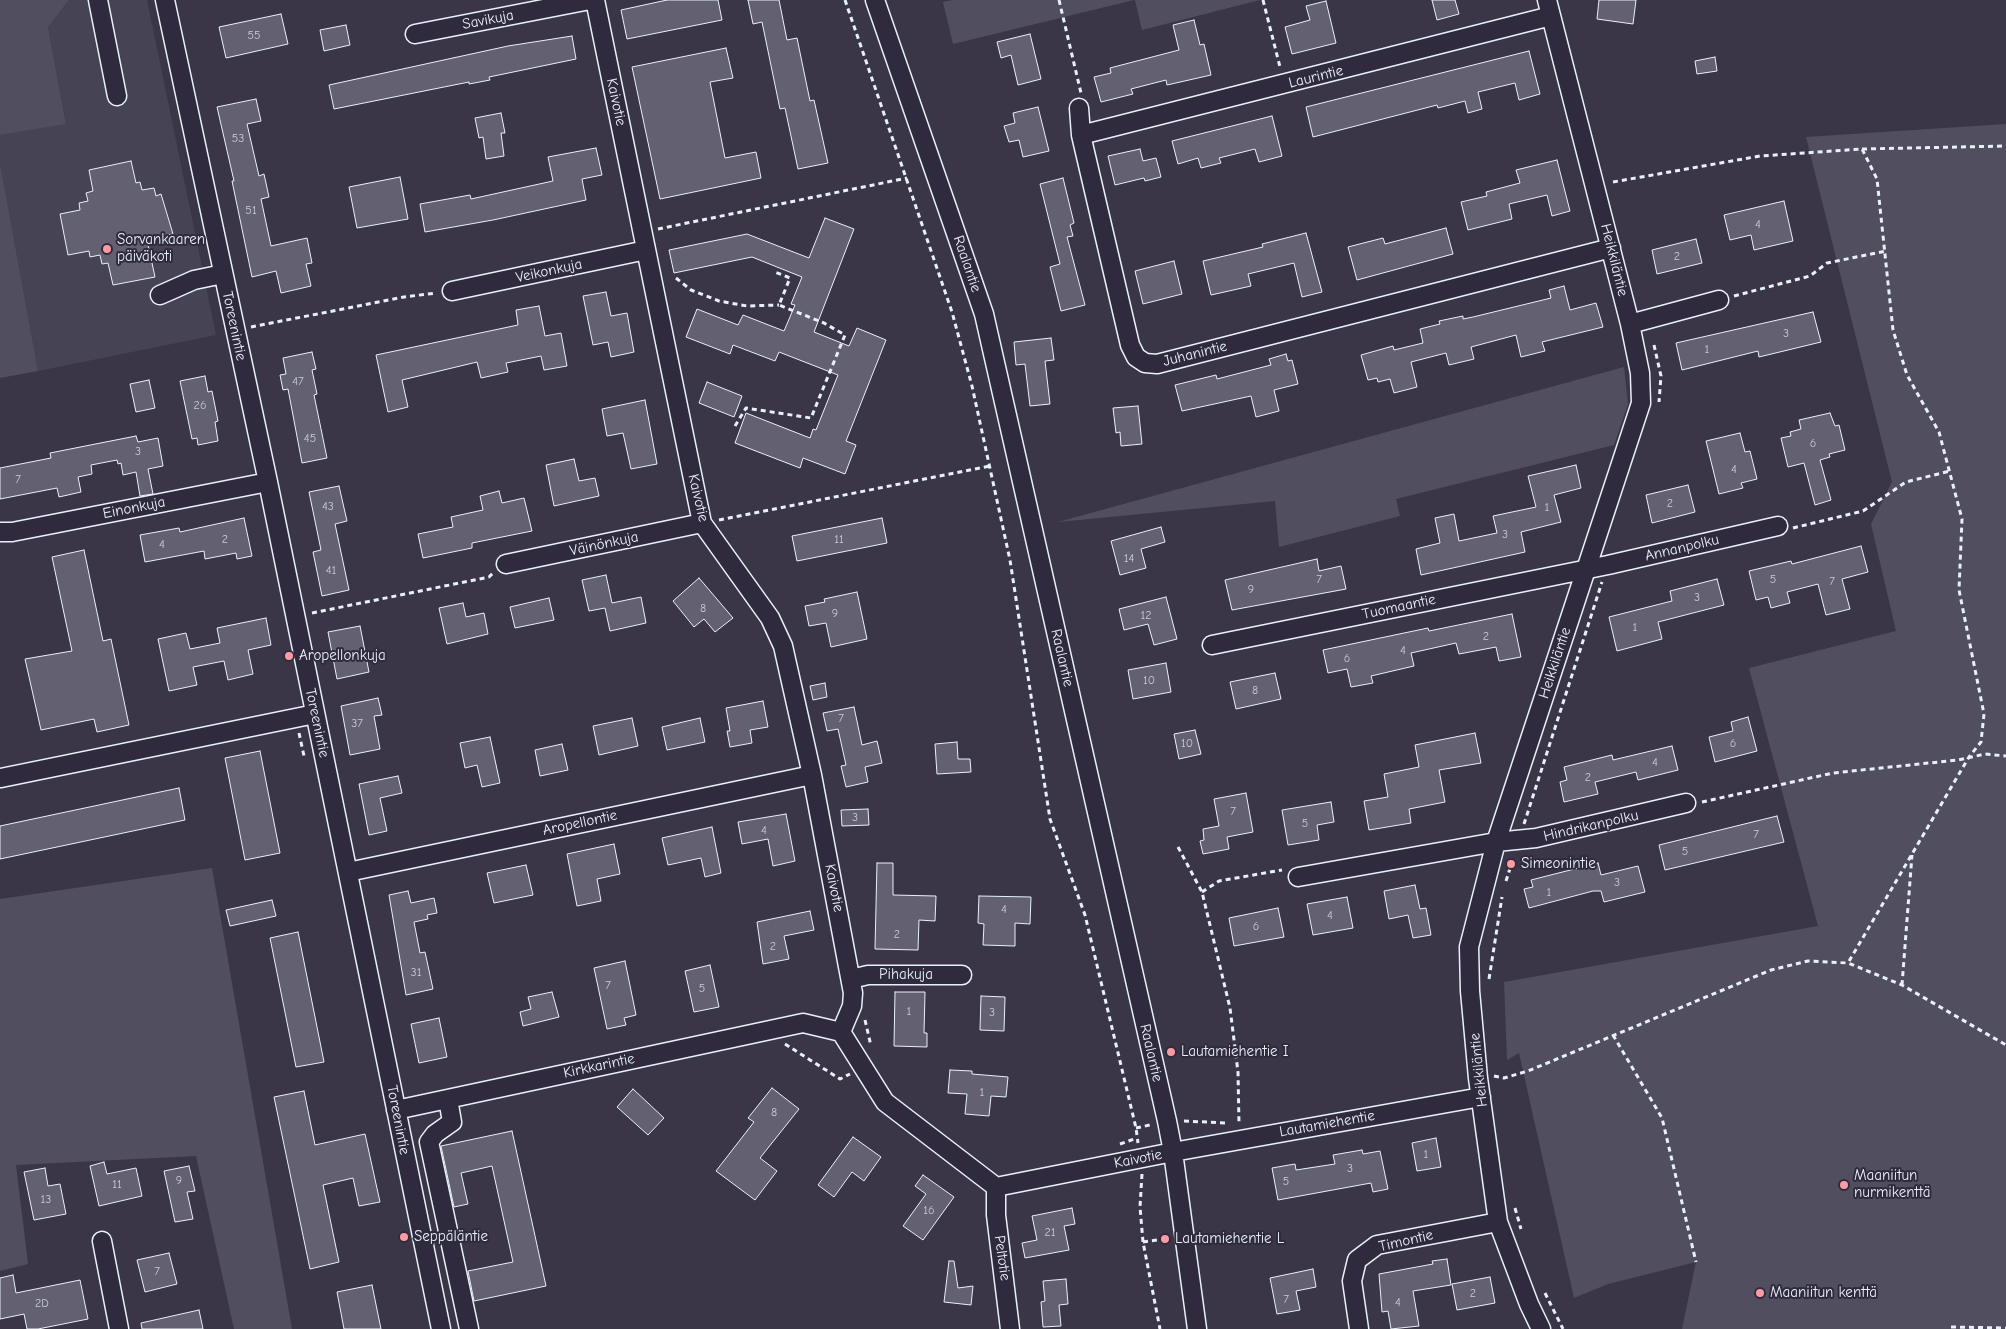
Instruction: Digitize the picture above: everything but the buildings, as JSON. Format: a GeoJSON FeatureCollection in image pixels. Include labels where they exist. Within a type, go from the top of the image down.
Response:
{"type":"FeatureCollection","features":[{"type":"Feature","properties":{"kind":"street"},"geometry":{"type":"LineString","coordinates":[[98,0],[117,96]]}},
{"type":"Feature","properties":{"kind":"street","name":"Toreenintie"},"geometry":{"type":"LineString","coordinates":[[165,0],[268,482],[441,1329]]}},
{"type":"Feature","properties":{"kind":"street","name":"Savikuja"},"geometry":{"type":"LineString","coordinates":[[415,34],[590,0]]}},
{"type":"Feature","properties":{"kind":"street","name":"Kaivotie"},"geometry":{"type":"LineString","coordinates":[[595,0],[702,524],[770,618],[783,646],[812,775],[851,979],[852,1006],[841,1032]]}},
{"type":"Feature","properties":{"kind":"street","name":"Raalantie"},"geometry":{"type":"LineString","coordinates":[[875,0],[914,106],[984,314],[1167,1122],[1173,1152],[1197,1329]]}},
{"type":"Feature","properties":{"kind":"street","name":"Laurintie"},"geometry":{"type":"LineString","coordinates":[[1081,135],[1284,85],[1549,8]]}},
{"type":"Feature","properties":{"kind":"street","name":"Heikkiläntie"},"geometry":{"type":"LineString","coordinates":[[1541,1329],[1528,1304],[1498,1222],[1478,1078],[1470,991],[1469,947],[1496,842],[1641,403],[1640,372],[1630,324],[1549,8]]}},
{"type":"Feature","properties":{"kind":"street","name":"Juhanintie"},"geometry":{"type":"LineString","coordinates":[[1079,108],[1081,135],[1130,345],[1136,356],[1146,363],[1157,364],[1610,248]]}},
{"type":"Feature","properties":{"kind":"street","name":"Veikonkuja"},"geometry":{"type":"LineString","coordinates":[[452,291],[646,250]]}},
{"type":"Feature","properties":{"kind":"street"},"geometry":{"type":"LineString","coordinates":[[160,295],[194,280],[223,274]]}},
{"type":"Feature","properties":{"kind":"street"},"geometry":{"type":"LineString","coordinates":[[1630,324],[1719,300]]}},
{"type":"Feature","properties":{"kind":"street","name":"Einonkuja"},"geometry":{"type":"LineString","coordinates":[[6,532],[268,482]]}},
{"type":"Feature","properties":{"kind":"street","name":"Väinönkuja"},"geometry":{"type":"LineString","coordinates":[[506,564],[702,524]]}},
{"type":"Feature","properties":{"kind":"street","name":"Annanpolku"},"geometry":{"type":"LineString","coordinates":[[1586,568],[1778,526]]}},
{"type":"Feature","properties":{"kind":"street","name":"Tuomaantie"},"geometry":{"type":"LineString","coordinates":[[1212,645],[1586,568]]}},
{"type":"Feature","properties":{"kind":"street"},"geometry":{"type":"LineString","coordinates":[[1,778],[314,714]]}},
{"type":"Feature","properties":{"kind":"street","name":"Aropellontie"},"geometry":{"type":"LineString","coordinates":[[348,872],[812,775]]}},
{"type":"Feature","properties":{"kind":"street","name":"Hindrikanpolku"},"geometry":{"type":"LineString","coordinates":[[1496,842],[1536,838],[1686,804]]}},
{"type":"Feature","properties":{"kind":"street"},"geometry":{"type":"LineString","coordinates":[[1298,877],[1496,842]]}},
{"type":"Feature","properties":{"kind":"street","name":"Pihakuja"},"geometry":{"type":"LineString","coordinates":[[851,979],[868,975],[962,975]]}},
{"type":"Feature","properties":{"kind":"street","name":"Kirkkarintie"},"geometry":{"type":"LineString","coordinates":[[396,1110],[803,1023],[841,1032]]}},
{"type":"Feature","properties":{"kind":"street"},"geometry":{"type":"LineString","coordinates":[[841,1032],[885,1102],[996,1187]]}},
{"type":"Feature","properties":{"kind":"street","name":"Lautamiehentie"},"geometry":{"type":"LineString","coordinates":[[1173,1152],[1481,1097]]}},
{"type":"Feature","properties":{"kind":"street"},"geometry":{"type":"LineString","coordinates":[[448,1099],[452,1122],[434,1134],[429,1142],[469,1329]]}},
{"type":"Feature","properties":{"kind":"street","name":"Kaivotie"},"geometry":{"type":"LineString","coordinates":[[996,1187],[1173,1152]]}},
{"type":"Feature","properties":{"kind":"street","name":"Peltotie"},"geometry":{"type":"LineString","coordinates":[[996,1187],[996,1214],[1010,1329]]}},
{"type":"Feature","properties":{"kind":"street","name":"Timontie"},"geometry":{"type":"LineString","coordinates":[[1359,1329],[1352,1281],[1358,1260],[1377,1245],[1498,1222]]}},
{"type":"Feature","properties":{"kind":"street"},"geometry":{"type":"LineString","coordinates":[[102,1241],[119,1329]]}},
{"type":"Feature","properties":{"kind":"path"},"geometry":{"type":"LineString","coordinates":[[845,0],[952,312],[972,386],[1010,560],[1050,819],[1085,914],[1136,1128],[1142,1174],[1140,1207],[1144,1242],[1160,1329]]}},
{"type":"Feature","properties":{"kind":"path"},"geometry":{"type":"LineString","coordinates":[[1059,0],[1081,93],[1079,108]]}},
{"type":"Feature","properties":{"kind":"path"},"geometry":{"type":"LineString","coordinates":[[1264,0],[1284,85]]}},
{"type":"Feature","properties":{"kind":"path"},"geometry":{"type":"LineString","coordinates":[[1613,182],[1760,156],[1862,150],[2006,146]]}},
{"type":"Feature","properties":{"kind":"path"},"geometry":{"type":"LineString","coordinates":[[1848,963],[1969,757],[1981,742],[1984,714],[1959,590],[1962,519],[1939,432],[1907,376],[1893,330],[1877,179],[1862,150]]}},
{"type":"Feature","properties":{"kind":"path"},"geometry":{"type":"LineString","coordinates":[[643,232],[907,178]]}},
{"type":"Feature","properties":{"kind":"path"},"geometry":{"type":"LineString","coordinates":[[1719,300],[1810,276],[1827,263],[1886,251]]}},
{"type":"Feature","properties":{"kind":"path"},"geometry":{"type":"LineString","coordinates":[[775,272],[790,278],[779,305]]}},
{"type":"Feature","properties":{"kind":"path"},"geometry":{"type":"LineString","coordinates":[[676,278],[691,290],[719,301],[747,306],[779,305],[845,335],[812,418],[746,408],[735,426]]}},
{"type":"Feature","properties":{"kind":"path"},"geometry":{"type":"LineString","coordinates":[[235,330],[404,297],[452,291]]}},
{"type":"Feature","properties":{"kind":"path"},"geometry":{"type":"LineString","coordinates":[[702,524],[990,466]]}},
{"type":"Feature","properties":{"kind":"path"},"geometry":{"type":"LineString","coordinates":[[1778,526],[1795,528],[1863,511],[1906,482],[1950,471]]}},
{"type":"Feature","properties":{"kind":"path"},"geometry":{"type":"LineString","coordinates":[[296,617],[489,577],[506,564]]}},
{"type":"Feature","properties":{"kind":"path"},"geometry":{"type":"LineString","coordinates":[[1686,804],[1711,802],[1833,773],[1958,760],[1985,754],[2006,756]]}},
{"type":"Feature","properties":{"kind":"path"},"geometry":{"type":"LineString","coordinates":[[1178,847],[1202,892],[1230,1008],[1238,1072],[1239,1121],[1242,1139]]}},
{"type":"Feature","properties":{"kind":"path"},"geometry":{"type":"LineString","coordinates":[[1902,985],[1913,852]]}},
{"type":"Feature","properties":{"kind":"path"},"geometry":{"type":"LineString","coordinates":[[1202,892],[1219,881],[1282,870],[1298,877]]}},
{"type":"Feature","properties":{"kind":"path"},"geometry":{"type":"LineString","coordinates":[[1478,1078],[1493,1076],[1504,1078],[1528,1071],[1772,970],[1808,961],[1848,963],[1902,985],[2006,1045]]}},
{"type":"Feature","properties":{"kind":"path"},"geometry":{"type":"LineString","coordinates":[[779,1040],[840,1079],[876,1061],[863,1010]]}},
{"type":"Feature","properties":{"kind":"path"},"geometry":{"type":"LineString","coordinates":[[1614,1035],[1662,1118],[1696,1262]]}},
{"type":"Feature","properties":{"kind":"path"},"geometry":{"type":"LineString","coordinates":[[1136,1128],[1188,1120],[1227,1124],[1248,1120]]}},
{"type":"Feature","properties":{"kind":"path"},"geometry":{"type":"LineString","coordinates":[[1115,1147],[1137,1138]]}},
{"type":"Feature","properties":{"kind":"path"},"geometry":{"type":"LineString","coordinates":[[1144,1242],[1166,1239]]}},
{"type":"Feature","properties":{"kind":"path"},"geometry":{"type":"LineString","coordinates":[[1951,1327],[2006,1328]]}},
{"type":"Feature","properties":{"kind":"shaded area"},"geometry":{"type":"Polygon","coordinates":[[[0,0],[69,0],[48,27],[66,124],[0,135],[0,0]]]}},
{"type":"Feature","properties":{"kind":"shaded area","name":"Sorvankaaren päiväkoti"},"geometry":{"type":"Polygon","coordinates":[[[69,0],[147,0],[216,335],[38,371],[0,163],[0,135],[66,123],[48,27],[69,0]]]}},
{"type":"Feature","properties":{"kind":"shaded area"},"geometry":{"type":"Polygon","coordinates":[[[952,0],[1134,0],[953,44],[943,2],[952,0]]]}},
{"type":"Feature","properties":{"kind":"shaded area"},"geometry":{"type":"Polygon","coordinates":[[[1135,0],[1260,0],[1142,30],[1135,0]]]}},
{"type":"Feature","properties":{"kind":"shaded area"},"geometry":{"type":"Polygon","coordinates":[[[2006,124],[2006,1329],[1682,1329],[1696,1262],[1608,1284],[1574,1298],[1519,1053],[1507,1060],[1504,982],[1818,926],[1749,668],[1896,631],[1871,524],[1892,482],[1806,137],[2006,124]]]}},
{"type":"Feature","properties":{"kind":"shaded area"},"geometry":{"type":"Polygon","coordinates":[[[0,163],[38,371],[0,378],[0,163]]]}},
{"type":"Feature","properties":{"kind":"shaded area"},"geometry":{"type":"Polygon","coordinates":[[[1624,367],[1628,404],[1614,445],[1396,499],[1400,516],[1279,547],[1275,501],[1058,522],[1624,367]]]}},
{"type":"Feature","properties":{"kind":"shaded area"},"geometry":{"type":"Polygon","coordinates":[[[212,868],[292,1329],[234,1329],[196,1156],[16,1165],[28,1264],[0,1271],[0,899],[212,868]]]}},
{"type":"Feature","properties":{"kind":"place","name":"Sorvankaaren päiväkoti"},"geometry":{"type":"Point","coordinates":[107,249]}},
{"type":"Feature","properties":{"kind":"place","name":"Aropellonkuja"},"geometry":{"type":"Point","coordinates":[289,656]}},
{"type":"Feature","properties":{"kind":"place","name":"Simeonintie"},"geometry":{"type":"Point","coordinates":[1511,864]}},
{"type":"Feature","properties":{"kind":"place","name":"Lautamiehentie I"},"geometry":{"type":"Point","coordinates":[1171,1052]}},
{"type":"Feature","properties":{"kind":"place","name":"Maaniitun nurmikenttä"},"geometry":{"type":"Point","coordinates":[1844,1185]}},
{"type":"Feature","properties":{"kind":"place","name":"Seppäläntie"},"geometry":{"type":"Point","coordinates":[404,1237]}},
{"type":"Feature","properties":{"kind":"place","name":"Lautamiehentie L"},"geometry":{"type":"Point","coordinates":[1165,1239]}},
{"type":"Feature","properties":{"kind":"place","name":"Maaniitun kenttä"},"geometry":{"type":"Point","coordinates":[1760,1293]}}]}
